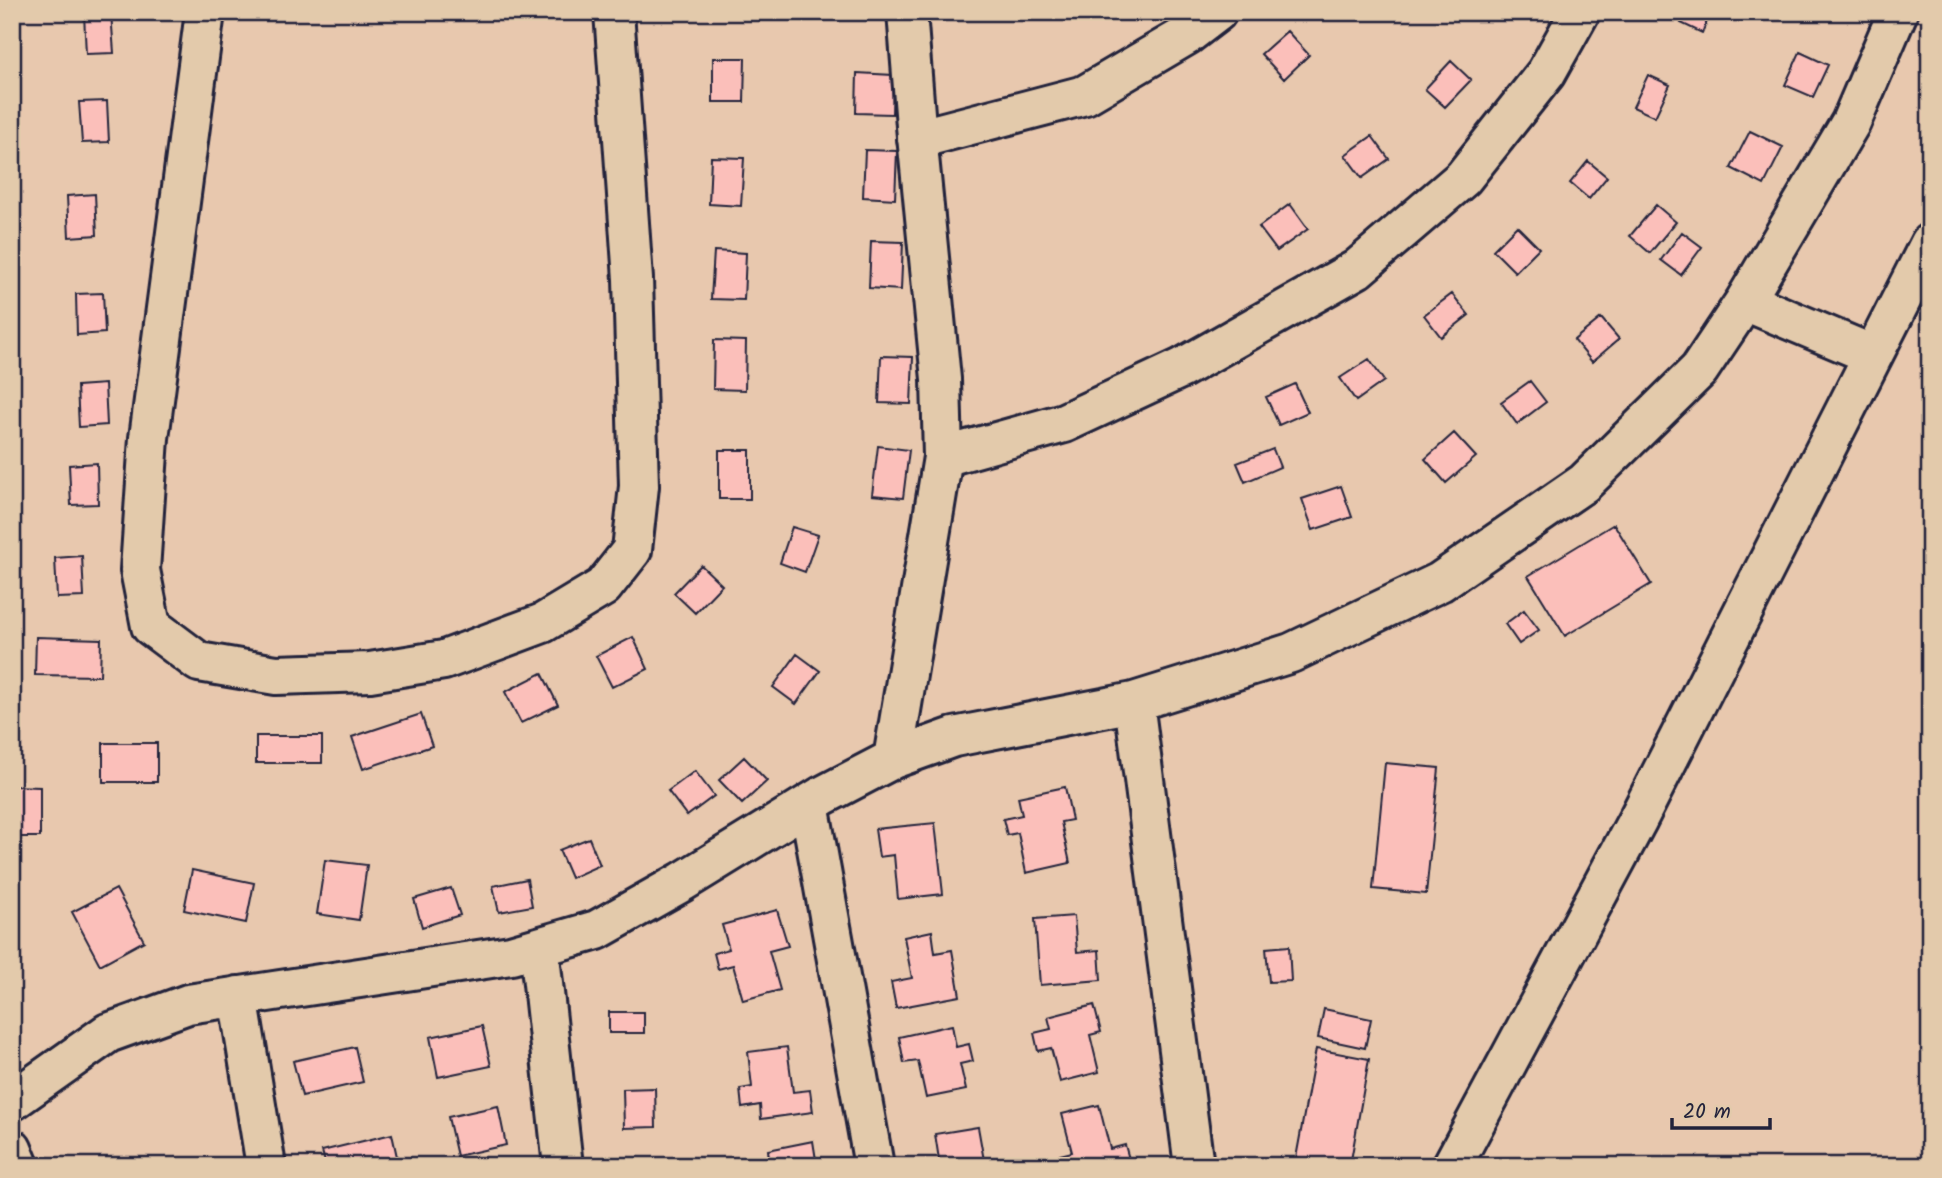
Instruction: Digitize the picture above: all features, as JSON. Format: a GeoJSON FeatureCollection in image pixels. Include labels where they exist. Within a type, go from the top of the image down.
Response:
{"type":"FeatureCollection","features":[{"type":"Feature","properties":{"kind":"street"},"geometry":{"type":"LineString","coordinates":[[205,12],[149,438],[140,570],[151,626],[199,662],[276,675],[370,672],[444,660],[543,623],[603,587],[632,551],[639,486],[633,279],[614,12]]}},
{"type":"Feature","properties":{"kind":"street"},"geometry":{"type":"LineString","coordinates":[[893,759],[943,457],[940,379],[907,12]]}},
{"type":"Feature","properties":{"kind":"street"},"geometry":{"type":"LineString","coordinates":[[917,139],[1085,95],[1187,36],[1217,12]]}},
{"type":"Feature","properties":{"kind":"street"},"geometry":{"type":"LineString","coordinates":[[943,457],[1064,423],[1182,368],[1357,269],[1463,178],[1546,73],[1580,12]]}},
{"type":"Feature","properties":{"kind":"street"},"geometry":{"type":"LineString","coordinates":[[12,1101],[108,1033],[188,1004],[511,955],[597,930],[809,804],[893,759],[954,737],[1134,702],[1291,653],[1440,583],[1584,483],[1699,370],[1745,301],[1852,122],[1898,12]]}},
{"type":"Feature","properties":{"kind":"street"},"geometry":{"type":"LineString","coordinates":[[1452,1166],[1638,819],[1930,243]]}},
{"type":"Feature","properties":{"kind":"street"},"geometry":{"type":"LineString","coordinates":[[1745,301],[1873,355]]}},
{"type":"Feature","properties":{"kind":"street"},"geometry":{"type":"LineString","coordinates":[[1134,702],[1194,1166]]}},
{"type":"Feature","properties":{"kind":"street"},"geometry":{"type":"LineString","coordinates":[[809,804],[874,1166]]}},
{"type":"Feature","properties":{"kind":"street"},"geometry":{"type":"LineString","coordinates":[[539,947],[563,1166]]}},
{"type":"Feature","properties":{"kind":"street"},"geometry":{"type":"LineString","coordinates":[[238,996],[266,1166]]}},
{"type":"Feature","properties":{"kind":"street"},"geometry":{"type":"LineString","coordinates":[[12,1149],[19,1166]]}},
{"type":"Feature","properties":{"kind":"building"},"geometry":{"type":"Polygon","coordinates":[[[1686,12],[1711,12],[1702,33],[1681,23],[1686,12]]]}},
{"type":"Feature","properties":{"kind":"building"},"geometry":{"type":"Polygon","coordinates":[[[111,13],[114,53],[86,54],[84,14],[111,13]]]}},
{"type":"Feature","properties":{"kind":"building"},"geometry":{"type":"Polygon","coordinates":[[[1287,31],[1309,55],[1284,79],[1261,54],[1287,31]]]}},
{"type":"Feature","properties":{"kind":"building"},"geometry":{"type":"Polygon","coordinates":[[[1800,52],[1828,65],[1813,97],[1785,85],[1800,52]]]}},
{"type":"Feature","properties":{"kind":"building"},"geometry":{"type":"Polygon","coordinates":[[[713,58],[745,58],[744,102],[713,102],[713,58]]]}},
{"type":"Feature","properties":{"kind":"building"},"geometry":{"type":"Polygon","coordinates":[[[1451,61],[1471,80],[1445,107],[1425,89],[1451,61]]]}},
{"type":"Feature","properties":{"kind":"building"},"geometry":{"type":"Polygon","coordinates":[[[857,73],[893,75],[892,114],[856,113],[857,73]]]}},
{"type":"Feature","properties":{"kind":"building"},"geometry":{"type":"Polygon","coordinates":[[[1648,75],[1670,85],[1655,117],[1633,107],[1648,75]]]}},
{"type":"Feature","properties":{"kind":"building"},"geometry":{"type":"Polygon","coordinates":[[[107,101],[109,142],[82,143],[79,102],[107,101]]]}},
{"type":"Feature","properties":{"kind":"building"},"geometry":{"type":"Polygon","coordinates":[[[1750,131],[1783,147],[1764,185],[1731,168],[1750,131]]]}},
{"type":"Feature","properties":{"kind":"building"},"geometry":{"type":"Polygon","coordinates":[[[1372,136],[1389,159],[1362,178],[1345,155],[1372,136]]]}},
{"type":"Feature","properties":{"kind":"building"},"geometry":{"type":"Polygon","coordinates":[[[865,150],[897,151],[895,199],[863,197],[865,150]]]}},
{"type":"Feature","properties":{"kind":"building"},"geometry":{"type":"Polygon","coordinates":[[[711,157],[744,158],[741,206],[709,204],[711,157]]]}},
{"type":"Feature","properties":{"kind":"building"},"geometry":{"type":"Polygon","coordinates":[[[1588,161],[1607,177],[1589,199],[1570,183],[1588,161]]]}},
{"type":"Feature","properties":{"kind":"building"},"geometry":{"type":"Polygon","coordinates":[[[95,194],[97,235],[69,237],[67,196],[95,194]]]}},
{"type":"Feature","properties":{"kind":"building"},"geometry":{"type":"Polygon","coordinates":[[[1290,204],[1308,229],[1277,251],[1259,227],[1290,204]]]}},
{"type":"Feature","properties":{"kind":"building"},"geometry":{"type":"Polygon","coordinates":[[[1656,205],[1676,222],[1650,253],[1630,236],[1656,205]]]}},
{"type":"Feature","properties":{"kind":"building"},"geometry":{"type":"Polygon","coordinates":[[[1517,226],[1539,248],[1515,272],[1493,250],[1517,226]]]}},
{"type":"Feature","properties":{"kind":"building"},"geometry":{"type":"Polygon","coordinates":[[[1682,232],[1702,247],[1681,275],[1661,260],[1682,232]]]}},
{"type":"Feature","properties":{"kind":"building"},"geometry":{"type":"Polygon","coordinates":[[[871,241],[903,242],[901,290],[869,288],[871,241]]]}},
{"type":"Feature","properties":{"kind":"building"},"geometry":{"type":"Polygon","coordinates":[[[714,251],[746,253],[744,300],[711,299],[714,251]]]}},
{"type":"Feature","properties":{"kind":"building"},"geometry":{"type":"Polygon","coordinates":[[[103,293],[105,333],[77,335],[76,294],[103,293]]]}},
{"type":"Feature","properties":{"kind":"building"},"geometry":{"type":"Polygon","coordinates":[[[1452,294],[1469,315],[1441,337],[1424,315],[1452,294]]]}},
{"type":"Feature","properties":{"kind":"building"},"geometry":{"type":"Polygon","coordinates":[[[1601,318],[1619,339],[1592,362],[1574,340],[1601,318]]]}},
{"type":"Feature","properties":{"kind":"building"},"geometry":{"type":"Polygon","coordinates":[[[714,340],[746,341],[745,390],[713,389],[714,340]]]}},
{"type":"Feature","properties":{"kind":"building"},"geometry":{"type":"Polygon","coordinates":[[[881,356],[913,357],[911,404],[879,403],[881,356]]]}},
{"type":"Feature","properties":{"kind":"building"},"geometry":{"type":"Polygon","coordinates":[[[1369,359],[1384,381],[1356,401],[1340,378],[1369,359]]]}},
{"type":"Feature","properties":{"kind":"building"},"geometry":{"type":"Polygon","coordinates":[[[1530,381],[1546,402],[1517,424],[1501,402],[1530,381]]]}},
{"type":"Feature","properties":{"kind":"building"},"geometry":{"type":"Polygon","coordinates":[[[105,384],[107,425],[79,427],[77,386],[105,384]]]}},
{"type":"Feature","properties":{"kind":"building"},"geometry":{"type":"Polygon","coordinates":[[[1295,384],[1308,412],[1279,425],[1266,397],[1295,384]]]}},
{"type":"Feature","properties":{"kind":"building"},"geometry":{"type":"Polygon","coordinates":[[[1454,433],[1476,457],[1446,483],[1425,459],[1454,433]]]}},
{"type":"Feature","properties":{"kind":"building"},"geometry":{"type":"Polygon","coordinates":[[[878,446],[909,450],[903,498],[872,495],[878,446]]]}},
{"type":"Feature","properties":{"kind":"building"},"geometry":{"type":"Polygon","coordinates":[[[1273,449],[1280,467],[1245,482],[1237,463],[1273,449]]]}},
{"type":"Feature","properties":{"kind":"building"},"geometry":{"type":"Polygon","coordinates":[[[719,450],[750,450],[750,499],[719,499],[719,450]]]}},
{"type":"Feature","properties":{"kind":"building"},"geometry":{"type":"Polygon","coordinates":[[[97,463],[98,504],[71,505],[69,465],[97,463]]]}},
{"type":"Feature","properties":{"kind":"building"},"geometry":{"type":"Polygon","coordinates":[[[1341,486],[1352,517],[1313,530],[1302,499],[1341,486]]]}},
{"type":"Feature","properties":{"kind":"building"},"geometry":{"type":"Polygon","coordinates":[[[1614,524],[1651,584],[1565,636],[1528,576],[1614,524]]]}},
{"type":"Feature","properties":{"kind":"building"},"geometry":{"type":"Polygon","coordinates":[[[792,527],[818,535],[805,572],[780,563],[792,527]]]}},
{"type":"Feature","properties":{"kind":"building"},"geometry":{"type":"Polygon","coordinates":[[[82,556],[84,597],[57,598],[55,558],[82,556]]]}},
{"type":"Feature","properties":{"kind":"building"},"geometry":{"type":"Polygon","coordinates":[[[701,565],[722,585],[695,613],[674,593],[701,565]]]}},
{"type":"Feature","properties":{"kind":"building"},"geometry":{"type":"Polygon","coordinates":[[[1524,610],[1539,630],[1519,644],[1505,624],[1524,610]]]}},
{"type":"Feature","properties":{"kind":"building"},"geometry":{"type":"Polygon","coordinates":[[[36,637],[101,639],[100,676],[35,675],[36,637]]]}},
{"type":"Feature","properties":{"kind":"building"},"geometry":{"type":"Polygon","coordinates":[[[633,637],[648,669],[612,687],[596,656],[633,637]]]}},
{"type":"Feature","properties":{"kind":"building"},"geometry":{"type":"Polygon","coordinates":[[[797,654],[820,671],[796,704],[773,687],[797,654]]]}},
{"type":"Feature","properties":{"kind":"building"},"geometry":{"type":"Polygon","coordinates":[[[542,673],[558,705],[521,723],[505,692],[542,673]]]}},
{"type":"Feature","properties":{"kind":"building"},"geometry":{"type":"Polygon","coordinates":[[[421,714],[432,746],[363,769],[352,737],[421,714]]]}},
{"type":"Feature","properties":{"kind":"building"},"geometry":{"type":"Polygon","coordinates":[[[256,736],[322,736],[322,763],[256,763],[256,736]]]}},
{"type":"Feature","properties":{"kind":"building"},"geometry":{"type":"Polygon","coordinates":[[[103,743],[157,743],[157,782],[103,782],[103,743]]]}},
{"type":"Feature","properties":{"kind":"building"},"geometry":{"type":"Polygon","coordinates":[[[744,757],[767,781],[742,804],[719,780],[744,757]]]}},
{"type":"Feature","properties":{"kind":"building"},"geometry":{"type":"Polygon","coordinates":[[[1385,763],[1439,768],[1426,894],[1373,889],[1385,763]]]}},
{"type":"Feature","properties":{"kind":"building"},"geometry":{"type":"Polygon","coordinates":[[[695,771],[714,796],[687,816],[668,791],[695,771]]]}},
{"type":"Feature","properties":{"kind":"building"},"geometry":{"type":"Polygon","coordinates":[[[12,786],[40,787],[40,837],[12,837],[12,786]]]}},
{"type":"Feature","properties":{"kind":"building"},"geometry":{"type":"Polygon","coordinates":[[[1065,787],[1072,820],[1061,822],[1070,863],[1026,873],[1018,833],[1007,835],[1003,819],[1022,815],[1018,797],[1065,787]]]}},
{"type":"Feature","properties":{"kind":"building"},"geometry":{"type":"Polygon","coordinates":[[[935,823],[943,894],[898,899],[894,855],[879,857],[875,829],[935,823]]]}},
{"type":"Feature","properties":{"kind":"building"},"geometry":{"type":"Polygon","coordinates":[[[589,838],[600,865],[571,878],[559,850],[589,838]]]}},
{"type":"Feature","properties":{"kind":"building"},"geometry":{"type":"Polygon","coordinates":[[[325,860],[367,865],[359,920],[317,914],[325,860]]]}},
{"type":"Feature","properties":{"kind":"building"},"geometry":{"type":"Polygon","coordinates":[[[192,870],[254,883],[246,923],[184,910],[192,870]]]}},
{"type":"Feature","properties":{"kind":"building"},"geometry":{"type":"Polygon","coordinates":[[[527,879],[532,906],[499,912],[493,886],[527,879]]]}},
{"type":"Feature","properties":{"kind":"building"},"geometry":{"type":"Polygon","coordinates":[[[451,888],[460,915],[422,927],[414,899],[451,888]]]}},
{"type":"Feature","properties":{"kind":"building"},"geometry":{"type":"Polygon","coordinates":[[[116,889],[144,941],[100,965],[72,912],[116,889]]]}},
{"type":"Feature","properties":{"kind":"building"},"geometry":{"type":"Polygon","coordinates":[[[777,910],[788,946],[769,951],[780,990],[743,1000],[733,965],[718,969],[714,953],[729,949],[722,925],[777,910]]]}},
{"type":"Feature","properties":{"kind":"building"},"geometry":{"type":"Polygon","coordinates":[[[1074,916],[1077,952],[1099,950],[1101,980],[1040,985],[1035,919],[1074,916]]]}},
{"type":"Feature","properties":{"kind":"building"},"geometry":{"type":"Polygon","coordinates":[[[932,931],[935,953],[952,950],[960,996],[896,1008],[891,982],[912,978],[904,937],[932,931]]]}},
{"type":"Feature","properties":{"kind":"building"},"geometry":{"type":"Polygon","coordinates":[[[1289,946],[1291,981],[1269,982],[1266,948],[1289,946]]]}},
{"type":"Feature","properties":{"kind":"building"},"geometry":{"type":"Polygon","coordinates":[[[1094,1005],[1101,1032],[1090,1035],[1099,1072],[1060,1082],[1051,1048],[1038,1051],[1034,1033],[1051,1029],[1048,1017],[1094,1005]]]}},
{"type":"Feature","properties":{"kind":"building"},"geometry":{"type":"Polygon","coordinates":[[[1324,1009],[1371,1019],[1365,1048],[1318,1038],[1324,1009]]]}},
{"type":"Feature","properties":{"kind":"building"},"geometry":{"type":"Polygon","coordinates":[[[609,1012],[644,1012],[644,1033],[609,1033],[609,1012]]]}},
{"type":"Feature","properties":{"kind":"building"},"geometry":{"type":"Polygon","coordinates":[[[952,1025],[956,1047],[969,1044],[973,1061],[960,1064],[966,1090],[926,1098],[918,1061],[904,1063],[899,1037],[952,1025]]]}},
{"type":"Feature","properties":{"kind":"building"},"geometry":{"type":"Polygon","coordinates":[[[482,1026],[491,1066],[438,1077],[430,1037],[482,1026]]]}},
{"type":"Feature","properties":{"kind":"building"},"geometry":{"type":"Polygon","coordinates":[[[355,1047],[363,1082],[302,1096],[293,1061],[355,1047]]]}},
{"type":"Feature","properties":{"kind":"building"},"geometry":{"type":"Polygon","coordinates":[[[787,1047],[793,1092],[810,1090],[813,1112],[761,1119],[760,1105],[742,1108],[740,1089],[752,1087],[748,1052],[787,1047]]]}},
{"type":"Feature","properties":{"kind":"building"},"geometry":{"type":"Polygon","coordinates":[[[1316,1049],[1369,1059],[1350,1166],[1296,1158],[1316,1049]]]}},
{"type":"Feature","properties":{"kind":"building"},"geometry":{"type":"Polygon","coordinates":[[[655,1088],[656,1127],[624,1128],[623,1089],[655,1088]]]}},
{"type":"Feature","properties":{"kind":"building"},"geometry":{"type":"Polygon","coordinates":[[[1099,1105],[1110,1149],[1125,1145],[1131,1166],[1058,1166],[1056,1156],[1072,1152],[1062,1114],[1099,1105]]]}},
{"type":"Feature","properties":{"kind":"building"},"geometry":{"type":"Polygon","coordinates":[[[498,1106],[506,1145],[457,1156],[448,1117],[498,1106]]]}},
{"type":"Feature","properties":{"kind":"building"},"geometry":{"type":"Polygon","coordinates":[[[978,1127],[985,1166],[940,1166],[935,1134],[978,1127]]]}},
{"type":"Feature","properties":{"kind":"building"},"geometry":{"type":"Polygon","coordinates":[[[392,1134],[399,1166],[326,1166],[322,1151],[392,1134]]]}},
{"type":"Feature","properties":{"kind":"building"},"geometry":{"type":"Polygon","coordinates":[[[813,1141],[817,1166],[770,1166],[768,1150],[813,1141]]]}}]}
